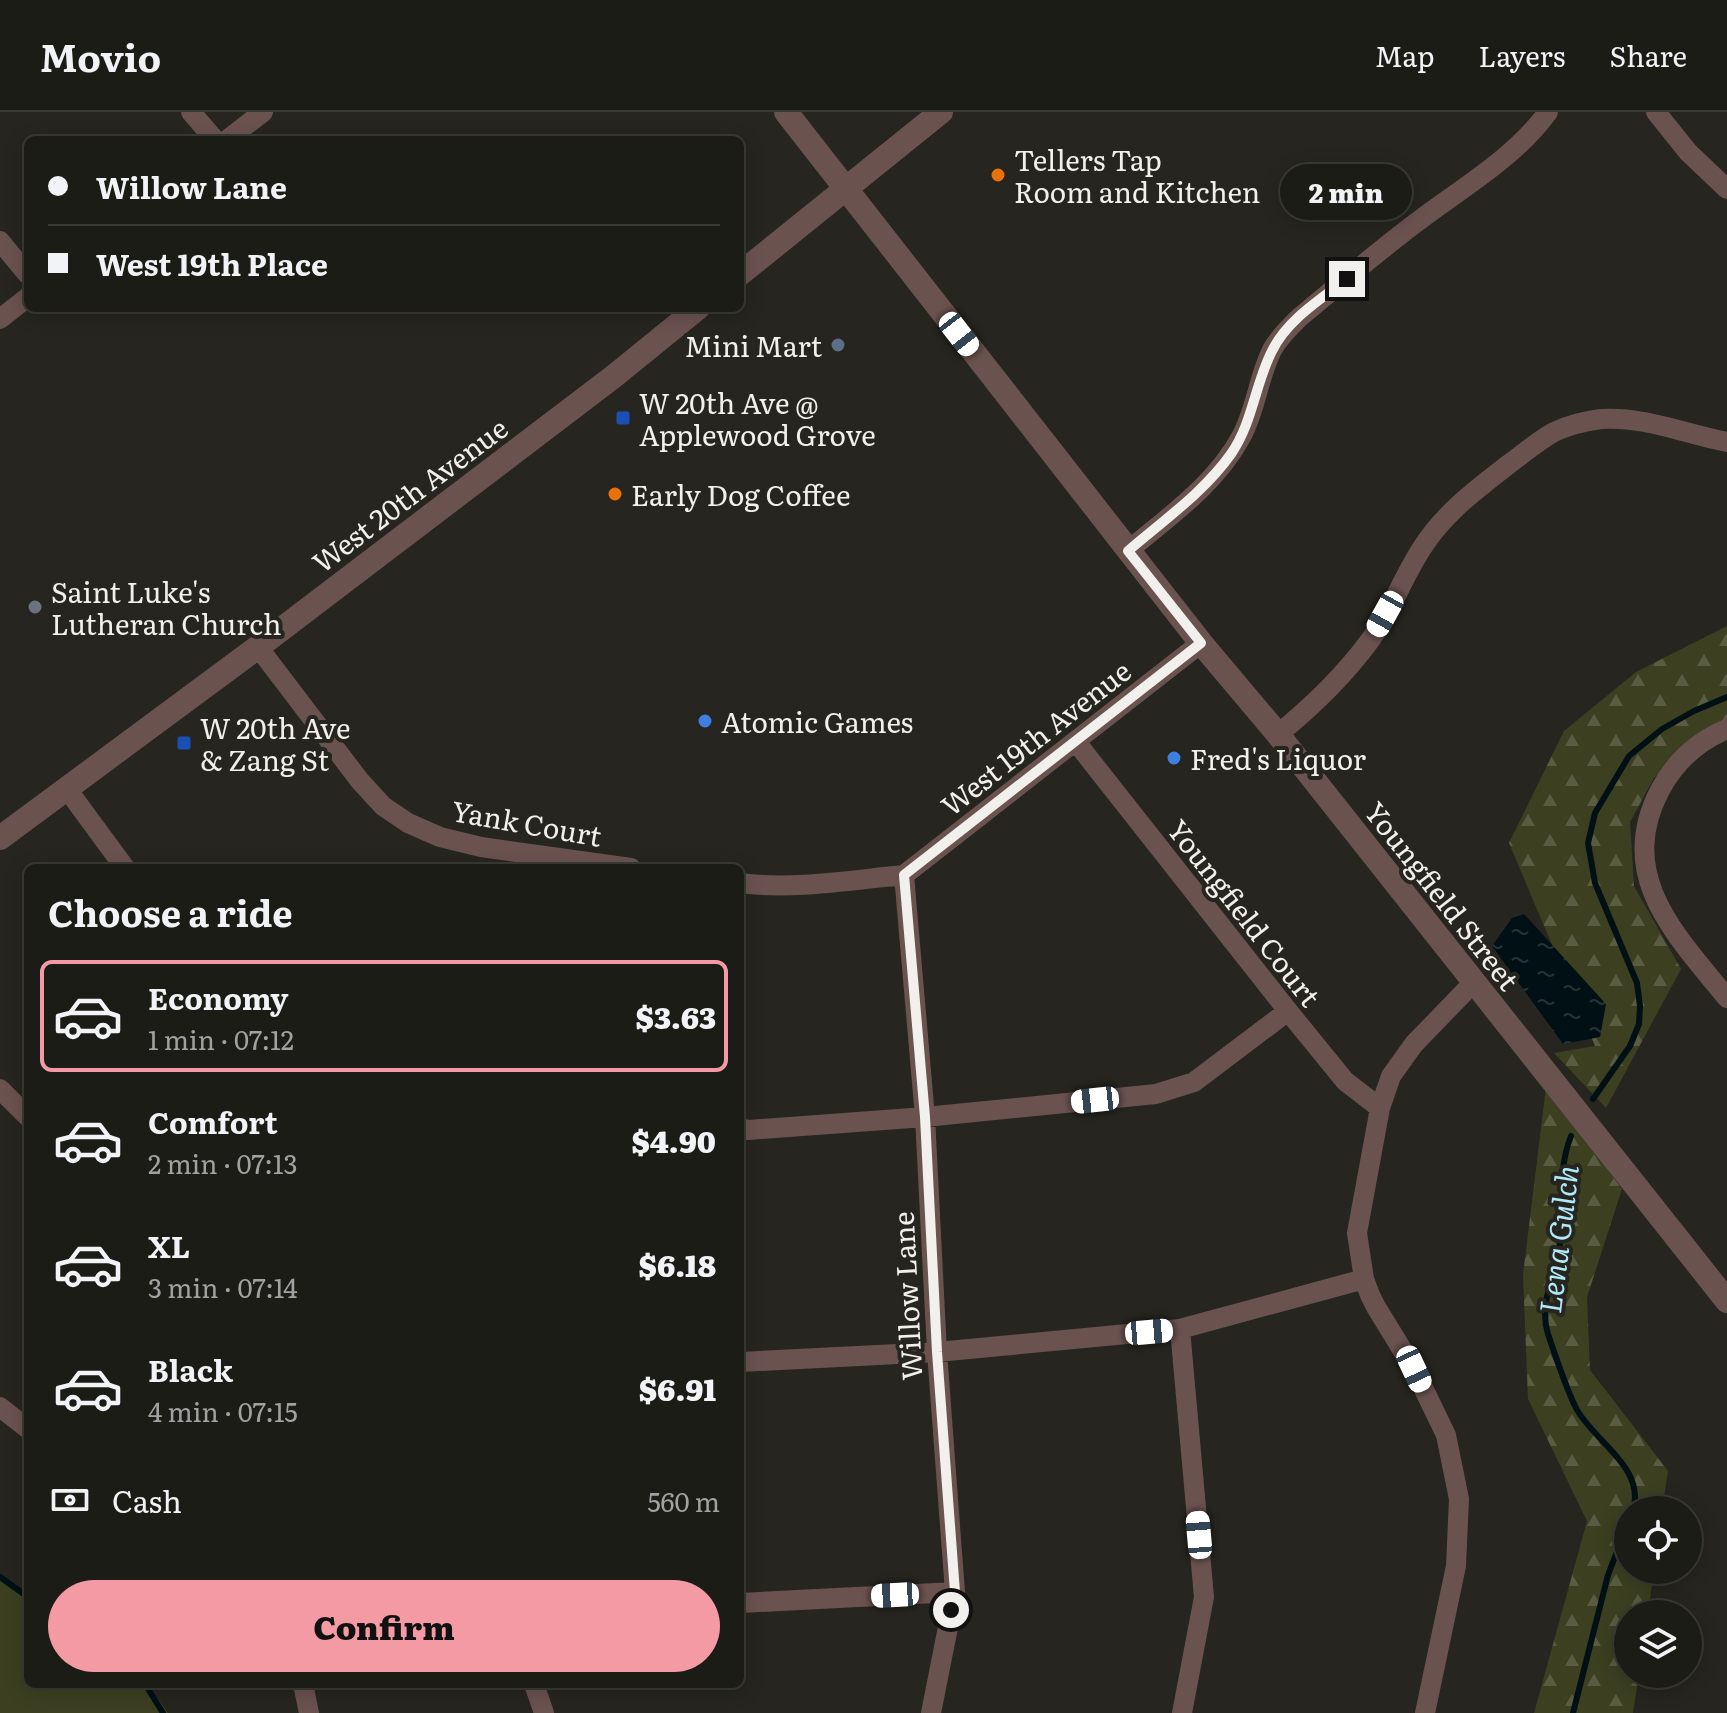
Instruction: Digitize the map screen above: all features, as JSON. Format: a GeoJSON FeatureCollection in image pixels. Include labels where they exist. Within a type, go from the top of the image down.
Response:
{"type":"FeatureCollection","features":[{"type":"Feature","properties":{"kind":"street"},"geometry":{"type":"LineString","coordinates":[[191,112],[212,136]]}},
{"type":"Feature","properties":{"kind":"street"},"geometry":{"type":"LineString","coordinates":[[232,136],[263,112]]}},
{"type":"Feature","properties":{"kind":"street","name":"Youngfield Street"},"geometry":{"type":"LineString","coordinates":[[786,112],[1128,551],[1727,1301]]}},
{"type":"Feature","properties":{"kind":"street"},"geometry":{"type":"LineString","coordinates":[[744,271],[941,112]]}},
{"type":"Feature","properties":{"kind":"street"},"geometry":{"type":"LineString","coordinates":[[1656,112],[1688,152],[1727,189]]}},
{"type":"Feature","properties":{"kind":"street"},"geometry":{"type":"LineString","coordinates":[[1128,551],[1204,486],[1233,452],[1252,414],[1265,366],[1283,334],[1417,221],[1514,151],[1542,115]]}},
{"type":"Feature","properties":{"kind":"street"},"geometry":{"type":"LineString","coordinates":[[0,241],[24,270]]}},
{"type":"Feature","properties":{"kind":"street"},"geometry":{"type":"LineString","coordinates":[[0,319],[24,300]]}},
{"type":"Feature","properties":{"kind":"street","name":"West 20th Avenue"},"geometry":{"type":"LineString","coordinates":[[0,838],[258,647],[613,377],[693,312]]}},
{"type":"Feature","properties":{"kind":"street"},"geometry":{"type":"LineString","coordinates":[[1277,735],[1309,709],[1355,659],[1373,635],[1421,549],[1445,517],[1540,440],[1579,423],[1614,419],[1650,423],[1727,442]]}},
{"type":"Feature","properties":{"kind":"street","name":"West 19th Avenue"},"geometry":{"type":"LineString","coordinates":[[904,875],[1201,643]]}},
{"type":"Feature","properties":{"kind":"street","name":"Yank Court"},"geometry":{"type":"LineString","coordinates":[[258,647],[360,781],[383,806],[408,823],[440,837],[481,847],[602,864]]}},
{"type":"Feature","properties":{"kind":"street"},"geometry":{"type":"LineString","coordinates":[[1727,729],[1708,737],[1685,755],[1665,781],[1652,806],[1645,830],[1644,857],[1649,885],[1661,911],[1727,998]]}},
{"type":"Feature","properties":{"kind":"street","name":"Youngfield Court"},"geometry":{"type":"LineString","coordinates":[[1076,742],[1345,1081],[1380,1108]]}},
{"type":"Feature","properties":{"kind":"street"},"geometry":{"type":"LineString","coordinates":[[67,789],[122,864]]}},
{"type":"Feature","properties":{"kind":"street"},"geometry":{"type":"LineString","coordinates":[[744,883],[798,885],[904,875]]}},
{"type":"Feature","properties":{"kind":"street","name":"Willow Lane"},"geometry":{"type":"LineString","coordinates":[[904,875],[925,1117],[937,1352],[955,1592],[931,1713]]}},
{"type":"Feature","properties":{"kind":"street"},"geometry":{"type":"LineString","coordinates":[[1425,1713],[1456,1566],[1459,1499],[1446,1435],[1414,1369],[1376,1307],[1364,1279],[1357,1233],[1380,1108],[1391,1076],[1414,1044],[1474,982]]}},
{"type":"Feature","properties":{"kind":"street"},"geometry":{"type":"LineString","coordinates":[[744,1129],[925,1117],[1156,1094],[1194,1082],[1288,1011]]}},
{"type":"Feature","properties":{"kind":"street"},"geometry":{"type":"LineString","coordinates":[[0,1089],[24,1113]]}},
{"type":"Feature","properties":{"kind":"street"},"geometry":{"type":"LineString","coordinates":[[744,1362],[937,1352],[1180,1329],[1364,1279]]}},
{"type":"Feature","properties":{"kind":"street"},"geometry":{"type":"LineString","coordinates":[[1180,1329],[1204,1597],[1182,1713]]}},
{"type":"Feature","properties":{"kind":"street"},"geometry":{"type":"LineString","coordinates":[[0,1407],[24,1426]]}},
{"type":"Feature","properties":{"kind":"street"},"geometry":{"type":"LineString","coordinates":[[744,1603],[955,1592]]}},
{"type":"Feature","properties":{"kind":"street"},"geometry":{"type":"LineString","coordinates":[[304,1688],[309,1713]]}},
{"type":"Feature","properties":{"kind":"street"},"geometry":{"type":"LineString","coordinates":[[535,1688],[544,1713]]}},
{"type":"Feature","properties":{"kind":"green space"},"geometry":{"type":"Polygon","coordinates":[[[1727,626],[1727,721],[1704,730],[1654,778],[1630,822],[1634,886],[1681,969],[1606,1108],[1554,1053],[1595,1046],[1509,843],[1564,731],[1636,672],[1727,626]]]}},
{"type":"Feature","properties":{"kind":"green space"},"geometry":{"type":"Polygon","coordinates":[[[1546,1087],[1622,1189],[1587,1297],[1590,1370],[1668,1471],[1664,1496],[1614,1496],[1614,1584],[1652,1584],[1650,1600],[1614,1600],[1614,1688],[1637,1688],[1633,1713],[1534,1713],[1587,1521],[1528,1399],[1523,1275],[1546,1087]]]}},
{"type":"Feature","properties":{"kind":"green space"},"geometry":{"type":"Polygon","coordinates":[[[0,1577],[24,1594],[24,1688],[148,1688],[168,1713],[0,1713],[0,1577]]]}},
{"type":"Feature","properties":{"kind":"water"},"geometry":{"type":"Polygon","coordinates":[[[1524,914],[1606,1004],[1600,1037],[1563,1044],[1492,946],[1512,918],[1524,914]]]}},
{"type":"Feature","properties":{"kind":"waterway","name":"Lena Gulch"},"geometry":{"type":"LineString","coordinates":[[1593,1099],[1630,1046],[1639,1024],[1640,1006],[1637,983],[1595,883],[1588,843],[1595,813],[1629,756],[1662,729],[1727,697]]}},
{"type":"Feature","properties":{"kind":"waterway","name":"Lena Gulch"},"geometry":{"type":"LineString","coordinates":[[1571,1136],[1562,1176],[1560,1244],[1546,1300],[1545,1323],[1576,1408],[1625,1468],[1635,1496]]}},
{"type":"Feature","properties":{"kind":"waterway","name":"Lena Gulch"},"geometry":{"type":"LineString","coordinates":[[1573,1713],[1614,1559]]}},
{"type":"Feature","properties":{"kind":"waterway"},"geometry":{"type":"LineString","coordinates":[[0,1577],[24,1594]]}},
{"type":"Feature","properties":{"kind":"waterway"},"geometry":{"type":"LineString","coordinates":[[147,1688],[163,1713]]}},
{"type":"Feature","properties":{"kind":"place","name":"Tellers Tap Room and Kitchen"},"geometry":{"type":"Point","coordinates":[998,175]}},
{"type":"Feature","properties":{"kind":"place","name":"Mini Mart"},"geometry":{"type":"Point","coordinates":[838,345]}},
{"type":"Feature","properties":{"kind":"place","name":"W 20th Ave @ Applewood Grove"},"geometry":{"type":"Point","coordinates":[623,418]}},
{"type":"Feature","properties":{"kind":"place","name":"Early Dog Coffee"},"geometry":{"type":"Point","coordinates":[615,494]}},
{"type":"Feature","properties":{"kind":"place","name":"Saint Luke's Lutheran Church"},"geometry":{"type":"Point","coordinates":[35,607]}},
{"type":"Feature","properties":{"kind":"place","name":"Atomic Games"},"geometry":{"type":"Point","coordinates":[705,721]}},
{"type":"Feature","properties":{"kind":"place","name":"W 20th Ave & Zang St"},"geometry":{"type":"Point","coordinates":[184,743]}},
{"type":"Feature","properties":{"kind":"place","name":"Fred's Liquor"},"geometry":{"type":"Point","coordinates":[1174,758]}},
{"type":"Feature","properties":{"kind":"route"},"geometry":{"type":"LineString","coordinates":[[951,1610],[955,1592],[937,1352],[925,1117],[904,875],[1201,643],[1128,551],[1204,486],[1233,452],[1252,414],[1259,384],[1273,348],[1300,317],[1347,279]]}}]}
